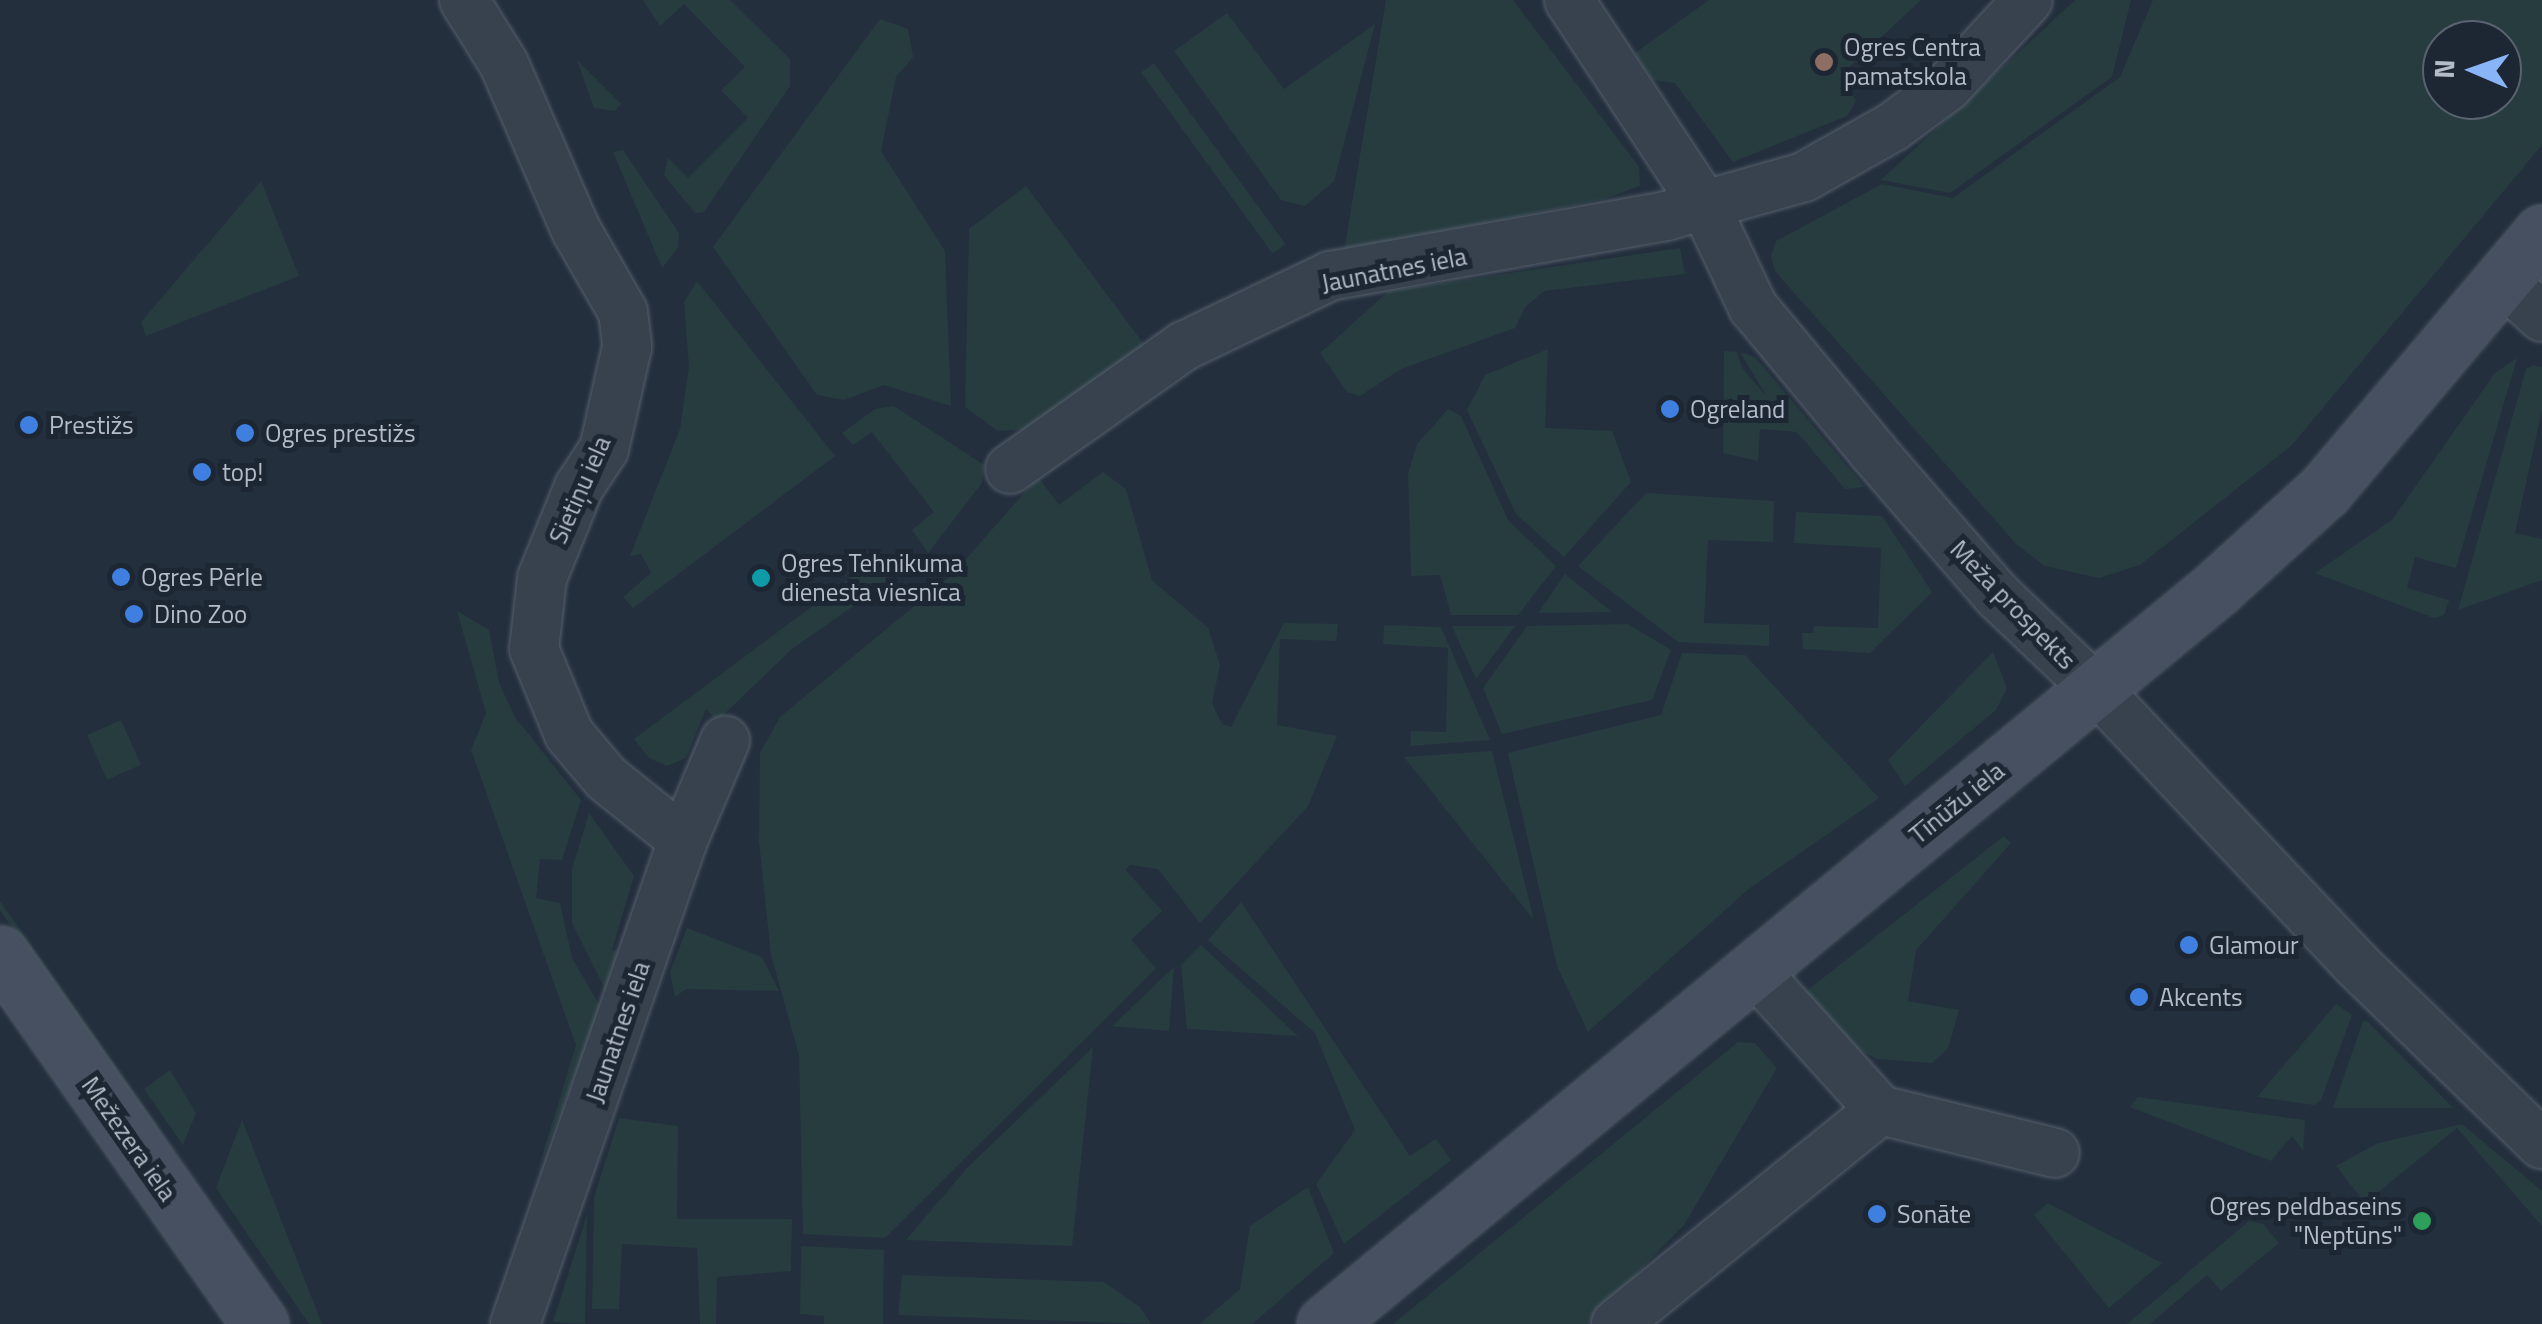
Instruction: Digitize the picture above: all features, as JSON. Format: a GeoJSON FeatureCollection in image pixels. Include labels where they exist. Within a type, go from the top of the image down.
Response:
{"type":"FeatureCollection","features":[{"type":"Feature","properties":{"kind":"main road","name":"Tīnūžu iela"},"geometry":{"type":"LineString","coordinates":[[1325,1324],[2097,690],[2324,491],[2522,299],[2542,233]]}},
{"type":"Feature","properties":{"kind":"main road","name":"Mežezera iela"},"geometry":{"type":"LineString","coordinates":[[0,954],[260,1324]]}},
{"type":"Feature","properties":{"kind":"street","name":"Sietiņu iela"},"geometry":{"type":"LineString","coordinates":[[464,0],[504,64],[576,230],[623,312],[628,347],[604,450],[579,487],[542,578],[534,649],[569,734],[606,778],[683,840]]}},
{"type":"Feature","properties":{"kind":"street","name":"Meža prospekts"},"geometry":{"type":"LineString","coordinates":[[1568,0],[1704,206],[1754,307],[1998,596],[2097,690],[2356,964],[2542,1144]]}},
{"type":"Feature","properties":{"kind":"street","name":"Jaunatnes iela"},"geometry":{"type":"LineString","coordinates":[[1010,469],[1184,346],[1330,276],[1473,255],[1704,206],[1804,177],[1894,126],[1948,86],[2028,0]]}},
{"type":"Feature","properties":{"kind":"street","name":"Jaunatnes iela"},"geometry":{"type":"LineString","coordinates":[[515,1324],[683,840],[725,741]]}},
{"type":"Feature","properties":{"kind":"street"},"geometry":{"type":"LineString","coordinates":[[1753,969],[1880,1110],[2055,1154]]}},
{"type":"Feature","properties":{"kind":"street"},"geometry":{"type":"LineString","coordinates":[[1616,1324],[1880,1110]]}},
{"type":"Feature","properties":{"kind":"green space"},"geometry":{"type":"Polygon","coordinates":[[[643,0],[730,0],[790,59],[790,86],[704,212],[695,213],[664,175],[668,158],[688,178],[748,118],[721,90],[745,67],[684,4],[660,26],[643,0]]]}},
{"type":"Feature","properties":{"kind":"green space"},"geometry":{"type":"Polygon","coordinates":[[[1386,0],[1513,0],[1639,167],[1640,186],[1604,199],[1344,251],[1386,0]]]}},
{"type":"Feature","properties":{"kind":"green space"},"geometry":{"type":"Polygon","coordinates":[[[1709,0],[1921,0],[1842,74],[1856,101],[1847,116],[1733,162],[1675,83],[1652,80],[1635,53],[1709,0]]]}},
{"type":"Feature","properties":{"kind":"green space"},"geometry":{"type":"Polygon","coordinates":[[[2075,0],[2131,0],[2112,77],[1950,193],[1881,180],[2075,0]]]}},
{"type":"Feature","properties":{"kind":"green space"},"geometry":{"type":"Polygon","coordinates":[[[2153,0],[2542,0],[2542,145],[2292,445],[2140,565],[2099,578],[2045,566],[2017,545],[1775,271],[1771,256],[1776,241],[1882,184],[1953,198],[2120,77],[2153,0]]]}},
{"type":"Feature","properties":{"kind":"green space"},"geometry":{"type":"Polygon","coordinates":[[[1227,13],[1284,89],[1375,24],[1334,181],[1305,206],[1281,200],[1174,51],[1227,13]]]}},
{"type":"Feature","properties":{"kind":"green space"},"geometry":{"type":"Polygon","coordinates":[[[880,19],[908,29],[913,57],[896,77],[881,151],[945,251],[951,406],[884,385],[844,400],[817,395],[713,247],[880,19]]]}},
{"type":"Feature","properties":{"kind":"green space"},"geometry":{"type":"Polygon","coordinates":[[[577,60],[621,104],[615,111],[594,108],[577,60]]]}},
{"type":"Feature","properties":{"kind":"green space"},"geometry":{"type":"Polygon","coordinates":[[[1154,63],[1286,244],[1273,254],[1141,72],[1154,63]]]}},
{"type":"Feature","properties":{"kind":"green space"},"geometry":{"type":"Polygon","coordinates":[[[623,150],[679,233],[678,248],[662,268],[613,152],[623,150]]]}},
{"type":"Feature","properties":{"kind":"green space"},"geometry":{"type":"Polygon","coordinates":[[[261,181],[299,276],[146,336],[141,322],[261,181]]]}},
{"type":"Feature","properties":{"kind":"green space"},"geometry":{"type":"Polygon","coordinates":[[[1026,186],[1152,355],[1036,429],[998,431],[965,407],[969,229],[1026,186]]]}},
{"type":"Feature","properties":{"kind":"green space"},"geometry":{"type":"Polygon","coordinates":[[[1680,248],[1685,274],[1544,291],[1525,307],[1515,328],[1401,369],[1360,396],[1347,392],[1320,353],[1389,291],[1680,248]]]}},
{"type":"Feature","properties":{"kind":"green space"},"geometry":{"type":"Polygon","coordinates":[[[697,281],[835,456],[633,608],[623,597],[651,573],[641,554],[630,556],[680,429],[689,366],[684,302],[697,281]]]}},
{"type":"Feature","properties":{"kind":"green space"},"geometry":{"type":"Polygon","coordinates":[[[1548,349],[1545,428],[1612,431],[1631,482],[1564,557],[1516,514],[1467,410],[1485,375],[1548,349]]]}},
{"type":"Feature","properties":{"kind":"green space"},"geometry":{"type":"Polygon","coordinates":[[[1724,351],[1737,352],[1742,368],[1767,397],[1740,352],[1755,357],[1865,487],[1845,489],[1797,432],[1760,429],[1758,461],[1723,453],[1724,351]]]}},
{"type":"Feature","properties":{"kind":"green space"},"geometry":{"type":"Polygon","coordinates":[[[2517,358],[2456,568],[2415,557],[2407,588],[2449,600],[2444,615],[2434,618],[2315,573],[2392,520],[2495,373],[2517,358]]]}},
{"type":"Feature","properties":{"kind":"green space"},"geometry":{"type":"Polygon","coordinates":[[[2533,365],[2542,367],[2542,410],[2515,533],[2542,539],[2542,580],[2458,610],[2526,369],[2533,365]]]}},
{"type":"Feature","properties":{"kind":"green space"},"geometry":{"type":"Polygon","coordinates":[[[894,406],[984,465],[982,483],[928,553],[912,530],[934,512],[872,432],[853,445],[842,433],[875,409],[894,406]]]}},
{"type":"Feature","properties":{"kind":"green space"},"geometry":{"type":"Polygon","coordinates":[[[1448,409],[1461,416],[1508,520],[1556,566],[1518,615],[1451,615],[1440,575],[1411,576],[1408,474],[1417,444],[1448,409]]]}},
{"type":"Feature","properties":{"kind":"green space"},"geometry":{"type":"Polygon","coordinates":[[[1103,472],[1126,489],[1152,580],[1208,628],[1220,665],[1212,703],[1222,724],[1231,727],[1284,623],[1338,624],[1336,641],[1280,639],[1277,725],[1337,736],[1308,806],[1200,923],[1158,869],[1130,865],[1126,870],[1162,911],[1131,940],[1156,968],[885,1238],[803,1234],[799,1055],[771,955],[759,842],[760,753],[780,717],[953,574],[1038,477],[1059,505],[1103,472]]]}},
{"type":"Feature","properties":{"kind":"green space"},"geometry":{"type":"Polygon","coordinates":[[[1646,493],[1774,501],[1773,542],[1708,540],[1704,623],[1769,625],[1769,646],[1678,642],[1578,566],[1646,493]]]}},
{"type":"Feature","properties":{"kind":"green space"},"geometry":{"type":"Polygon","coordinates":[[[1796,512],[1882,516],[1932,592],[1870,653],[1803,649],[1802,633],[1813,633],[1814,626],[1878,628],[1881,548],[1794,543],[1796,512]]]}},
{"type":"Feature","properties":{"kind":"green space"},"geometry":{"type":"Polygon","coordinates":[[[873,561],[889,581],[792,649],[717,721],[706,709],[686,758],[667,766],[649,758],[634,739],[873,561]]]}},
{"type":"Feature","properties":{"kind":"green space"},"geometry":{"type":"Polygon","coordinates":[[[1565,574],[1612,612],[1538,613],[1565,574]]]}},
{"type":"Feature","properties":{"kind":"green space"},"geometry":{"type":"Polygon","coordinates":[[[457,611],[489,630],[499,683],[515,717],[581,800],[562,860],[540,859],[536,898],[560,903],[572,958],[601,1008],[537,1173],[576,1045],[471,750],[486,713],[457,611]]]}},
{"type":"Feature","properties":{"kind":"green space"},"geometry":{"type":"Polygon","coordinates":[[[1628,624],[1671,650],[1652,700],[1502,734],[1483,688],[1527,626],[1628,624]]]}},
{"type":"Feature","properties":{"kind":"green space"},"geometry":{"type":"Polygon","coordinates":[[[1384,625],[1441,627],[1490,740],[1410,746],[1411,731],[1446,732],[1448,648],[1383,644],[1384,625]]]}},
{"type":"Feature","properties":{"kind":"green space"},"geometry":{"type":"Polygon","coordinates":[[[1452,626],[1515,626],[1476,679],[1452,626]]]}},
{"type":"Feature","properties":{"kind":"green space"},"geometry":{"type":"Polygon","coordinates":[[[1993,652],[2007,688],[1996,710],[1905,786],[1888,760],[1993,652]]]}},
{"type":"Feature","properties":{"kind":"green space"},"geometry":{"type":"Polygon","coordinates":[[[1682,653],[1745,655],[1879,798],[1750,888],[1588,1032],[1557,966],[1508,753],[1661,715],[1682,653]]]}},
{"type":"Feature","properties":{"kind":"green space"},"geometry":{"type":"Polygon","coordinates":[[[121,720],[141,765],[107,780],[87,735],[121,720]]]}},
{"type":"Feature","properties":{"kind":"green space"},"geometry":{"type":"Polygon","coordinates":[[[1492,751],[1534,920],[1404,757],[1492,751]]]}},
{"type":"Feature","properties":{"kind":"green space"},"geometry":{"type":"Polygon","coordinates":[[[589,813],[634,876],[612,950],[622,953],[607,993],[572,923],[572,869],[589,813]]]}},
{"type":"Feature","properties":{"kind":"green space"},"geometry":{"type":"Polygon","coordinates":[[[2004,836],[2011,843],[1916,950],[1908,1001],[1959,1010],[1948,1049],[1932,1063],[1877,1059],[1820,1029],[1800,996],[2004,836]]]}},
{"type":"Feature","properties":{"kind":"green space"},"geometry":{"type":"Polygon","coordinates":[[[0,901],[162,1132],[156,1135],[0,910],[0,901]]]}},
{"type":"Feature","properties":{"kind":"green space"},"geometry":{"type":"Polygon","coordinates":[[[1241,902],[1410,1156],[1436,1139],[1451,1160],[1344,1244],[1316,1184],[1355,1130],[1315,1033],[1208,940],[1241,902]]]}},
{"type":"Feature","properties":{"kind":"green space"},"geometry":{"type":"Polygon","coordinates":[[[687,928],[762,957],[779,991],[686,989],[675,997],[670,972],[687,928]]]}},
{"type":"Feature","properties":{"kind":"green space"},"geometry":{"type":"Polygon","coordinates":[[[1201,945],[1298,1036],[1187,1029],[1181,965],[1201,945]]]}},
{"type":"Feature","properties":{"kind":"green space"},"geometry":{"type":"Polygon","coordinates":[[[1174,967],[1169,1031],[1112,1026],[1174,967]]]}},
{"type":"Feature","properties":{"kind":"green space"},"geometry":{"type":"Polygon","coordinates":[[[2336,1004],[2352,1015],[2321,1100],[2314,1105],[2257,1097],[2336,1004]]]}},
{"type":"Feature","properties":{"kind":"green space"},"geometry":{"type":"Polygon","coordinates":[[[2363,1021],[2368,1022],[2453,1108],[2333,1108],[2363,1021]]]}},
{"type":"Feature","properties":{"kind":"green space"},"geometry":{"type":"Polygon","coordinates":[[[1738,1042],[1755,1043],[1777,1068],[1684,1225],[1588,1324],[1393,1324],[1738,1042]]]}},
{"type":"Feature","properties":{"kind":"green space"},"geometry":{"type":"Polygon","coordinates":[[[1093,1047],[1072,1246],[906,1240],[967,1168],[1093,1047]]]}},
{"type":"Feature","properties":{"kind":"green space"},"geometry":{"type":"Polygon","coordinates":[[[170,1070],[196,1113],[183,1145],[144,1089],[170,1070]]]}},
{"type":"Feature","properties":{"kind":"green space"},"geometry":{"type":"Polygon","coordinates":[[[2138,1097],[2305,1120],[2303,1151],[2292,1136],[2271,1161],[2130,1107],[2138,1097]]]}},
{"type":"Feature","properties":{"kind":"green space"},"geometry":{"type":"Polygon","coordinates":[[[619,1118],[678,1126],[677,1219],[792,1219],[791,1271],[717,1277],[716,1324],[700,1324],[697,1248],[622,1244],[619,1309],[592,1309],[594,1197],[619,1118]]]}},
{"type":"Feature","properties":{"kind":"green space"},"geometry":{"type":"Polygon","coordinates":[[[242,1120],[322,1324],[309,1324],[216,1188],[242,1120]]]}},
{"type":"Feature","properties":{"kind":"green space"},"geometry":{"type":"Polygon","coordinates":[[[2462,1124],[2542,1191],[2542,1226],[2457,1128],[2365,1203],[2336,1166],[2378,1143],[2462,1124]]]}},
{"type":"Feature","properties":{"kind":"green space"},"geometry":{"type":"Polygon","coordinates":[[[1308,1187],[1334,1253],[1252,1324],[1200,1324],[1240,1289],[1250,1226],[1308,1187]]]}},
{"type":"Feature","properties":{"kind":"green space"},"geometry":{"type":"Polygon","coordinates":[[[2048,1203],[2162,1263],[2109,1308],[2034,1215],[2048,1203]]]}},
{"type":"Feature","properties":{"kind":"green space"},"geometry":{"type":"Polygon","coordinates":[[[587,1215],[585,1324],[553,1322],[587,1215]]]}},
{"type":"Feature","properties":{"kind":"green space"},"geometry":{"type":"Polygon","coordinates":[[[2249,1221],[2263,1224],[2279,1243],[2221,1291],[2207,1275],[2150,1324],[2127,1324],[2249,1221]]]}},
{"type":"Feature","properties":{"kind":"green space"},"geometry":{"type":"Polygon","coordinates":[[[801,1246],[884,1250],[883,1324],[824,1324],[824,1316],[800,1314],[801,1246]]]}},
{"type":"Feature","properties":{"kind":"green space"},"geometry":{"type":"Polygon","coordinates":[[[902,1275],[1104,1282],[1140,1307],[1151,1324],[898,1315],[902,1275]]]}},
{"type":"Feature","properties":{"kind":"place","name":"Ogres Centra pamatskola"},"geometry":{"type":"Point","coordinates":[1824,62]}},
{"type":"Feature","properties":{"kind":"place","name":"Ogreland"},"geometry":{"type":"Point","coordinates":[1670,409]}},
{"type":"Feature","properties":{"kind":"place","name":"Prestižs"},"geometry":{"type":"Point","coordinates":[29,425]}},
{"type":"Feature","properties":{"kind":"place","name":"Ogres prestižs"},"geometry":{"type":"Point","coordinates":[245,433]}},
{"type":"Feature","properties":{"kind":"place","name":"top!"},"geometry":{"type":"Point","coordinates":[202,472]}},
{"type":"Feature","properties":{"kind":"place","name":"Ogres Pērle"},"geometry":{"type":"Point","coordinates":[121,577]}},
{"type":"Feature","properties":{"kind":"place","name":"Ogres Tehnikuma dienesta viesnīca"},"geometry":{"type":"Point","coordinates":[761,578]}},
{"type":"Feature","properties":{"kind":"place","name":"Dino Zoo"},"geometry":{"type":"Point","coordinates":[134,614]}},
{"type":"Feature","properties":{"kind":"place","name":"Glamour"},"geometry":{"type":"Point","coordinates":[2189,945]}},
{"type":"Feature","properties":{"kind":"place","name":"Akcents"},"geometry":{"type":"Point","coordinates":[2139,997]}},
{"type":"Feature","properties":{"kind":"place","name":"Sonāte"},"geometry":{"type":"Point","coordinates":[1877,1214]}},
{"type":"Feature","properties":{"kind":"place","name":"Ogres peldbaseins \"Neptūns\""},"geometry":{"type":"Point","coordinates":[2422,1221]}}]}
